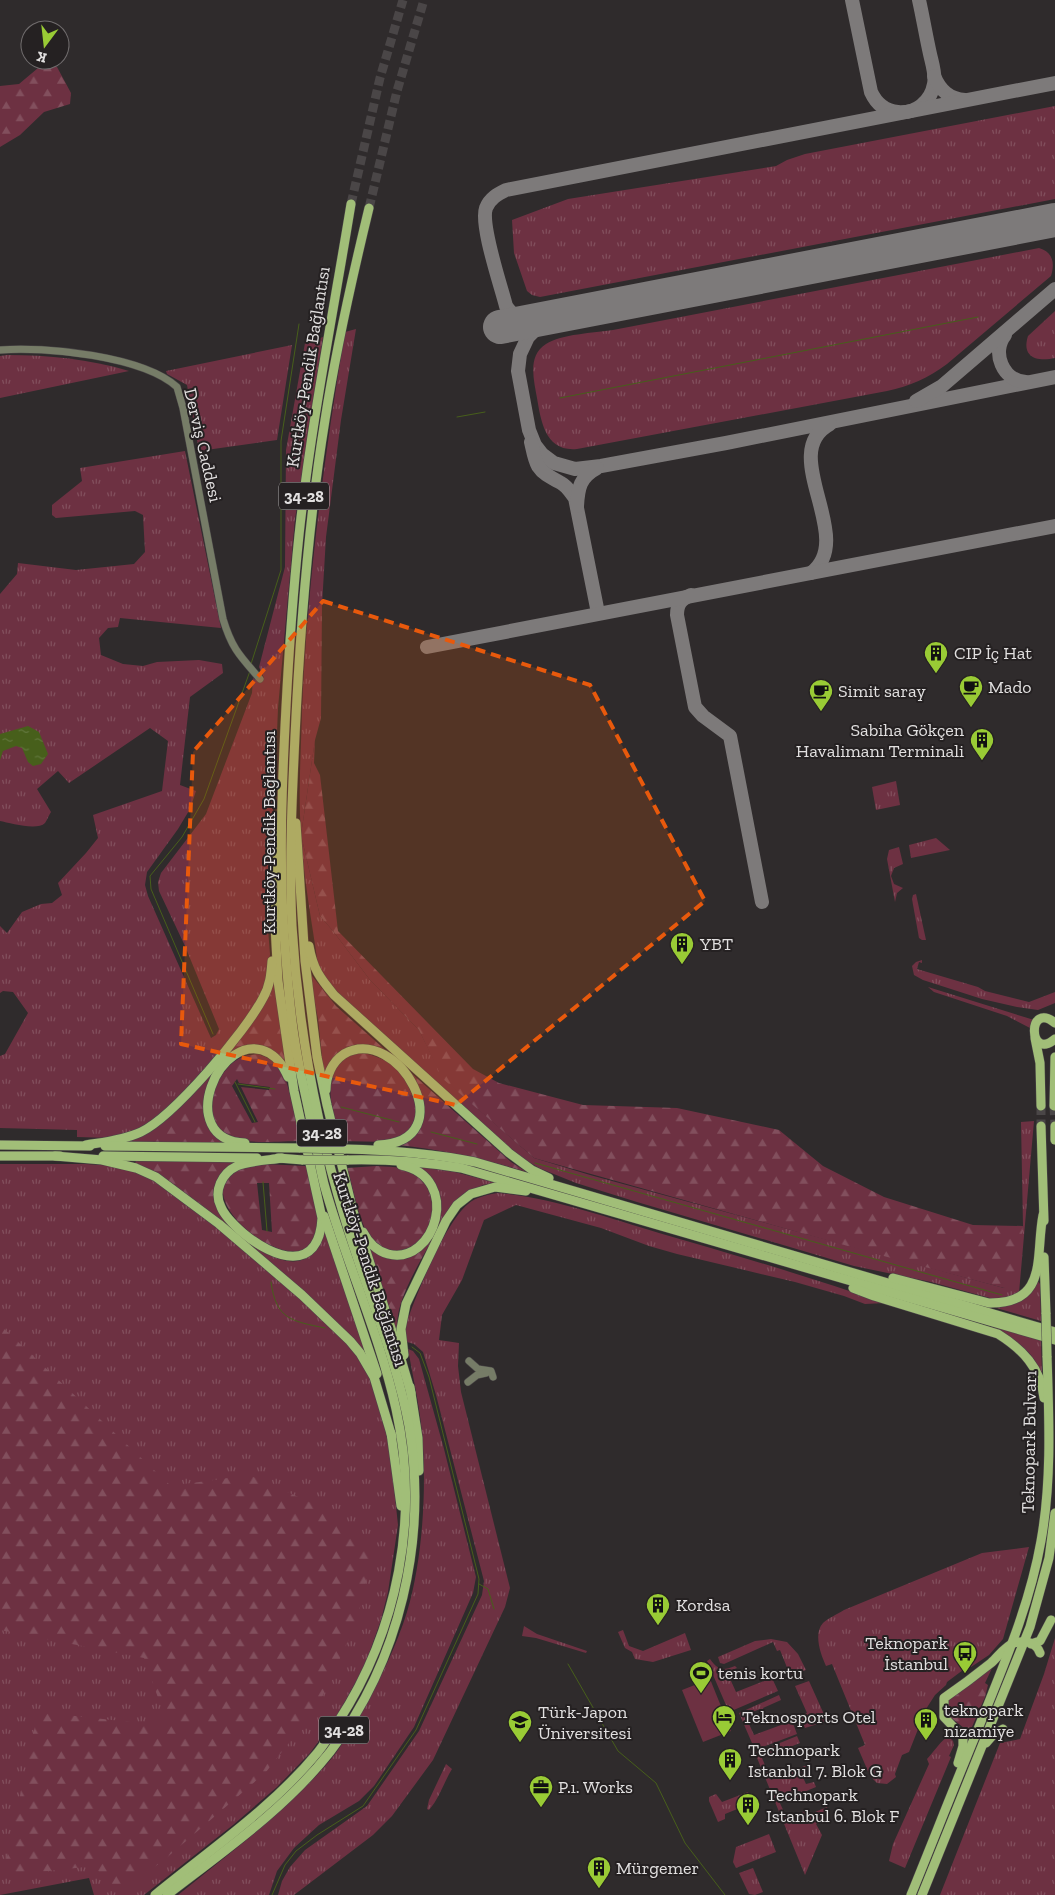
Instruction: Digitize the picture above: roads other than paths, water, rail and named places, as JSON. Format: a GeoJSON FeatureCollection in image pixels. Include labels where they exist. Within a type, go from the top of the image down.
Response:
{"type":"FeatureCollection","features":[{"type":"Feature","properties":{"kind":"highway","name":"Kurtköy-Pendik Bağlantısı"},"geometry":{"type":"LineString","coordinates":[[154,1895],[252,1818],[288,1785],[320,1750],[354,1698],[373,1660],[395,1594],[402,1558],[406,1493],[396,1407],[324,1185],[296,1046],[284,932],[282,880],[281,790],[290,637],[299,535],[315,420],[351,204]]}},
{"type":"Feature","properties":{"kind":"highway","name":"Kurtköy-Pendik Bağlantısı"},"geometry":{"type":"LineString","coordinates":[[167,1895],[258,1824],[300,1786],[331,1750],[362,1703],[382,1660],[404,1594],[411,1560],[415,1501],[414,1475],[406,1416],[397,1377],[344,1217],[321,1130],[299,1004],[292,924],[290,843],[298,672],[308,553],[324,422],[348,293],[369,208]]}},
{"type":"Feature","properties":{"kind":"highway"},"geometry":{"type":"LineString","coordinates":[[294,754],[296,826],[305,961],[317,1057],[353,1212],[411,1393]]}},
{"type":"Feature","properties":{"kind":"highway"},"geometry":{"type":"LineString","coordinates":[[281,790],[277,812],[273,888],[274,936],[284,1036],[322,1218],[317,1243],[309,1252],[298,1257],[284,1256],[268,1250],[248,1237],[225,1214],[219,1200],[218,1193],[223,1177],[238,1165],[282,1158]]}},
{"type":"Feature","properties":{"kind":"highway"},"geometry":{"type":"LineString","coordinates":[[302,913],[312,964],[320,978],[334,995],[509,1153],[532,1170],[573,1195]]}},
{"type":"Feature","properties":{"kind":"highway"},"geometry":{"type":"LineString","coordinates":[[86,1146],[129,1136],[158,1122],[206,1072],[257,1008],[264,996],[270,983],[274,936]]}},
{"type":"Feature","properties":{"kind":"highway"},"geometry":{"type":"LineString","coordinates":[[1041,1106],[1040,1055],[1033,1032],[1039,1020],[1048,1018],[1055,1022]]}},
{"type":"Feature","properties":{"kind":"highway"},"geometry":{"type":"LineString","coordinates":[[1035,1038],[1046,1043],[1055,1039]]}},
{"type":"Feature","properties":{"kind":"highway"},"geometry":{"type":"LineString","coordinates":[[327,1106],[326,1086],[331,1068],[342,1056],[350,1051],[361,1049],[378,1052],[398,1065],[417,1092],[421,1109],[420,1118],[417,1126],[407,1137],[389,1145],[368,1145],[344,1149]]}},
{"type":"Feature","properties":{"kind":"highway"},"geometry":{"type":"LineString","coordinates":[[284,1148],[239,1143],[222,1137],[209,1119],[208,1096],[214,1080],[225,1064],[232,1056],[247,1050],[263,1051],[279,1061],[283,1065],[294,1090]]}},
{"type":"Feature","properties":{"kind":"highway"},"geometry":{"type":"LineString","coordinates":[[1054,1106],[1055,1057]]}},
{"type":"Feature","properties":{"kind":"highway"},"geometry":{"type":"LineString","coordinates":[[816,1261],[989,1303],[1008,1302],[1026,1292],[1035,1277],[1039,1265],[1043,1215],[1041,1126]]}},
{"type":"Feature","properties":{"kind":"highway"},"geometry":{"type":"LineString","coordinates":[[1055,1126],[1055,1140]]}},
{"type":"Feature","properties":{"kind":"highway"},"geometry":{"type":"LineString","coordinates":[[0,1144],[344,1149],[414,1152],[446,1156],[475,1162],[818,1273],[1055,1340]]}},
{"type":"Feature","properties":{"kind":"highway"},"geometry":{"type":"LineString","coordinates":[[0,1156],[282,1158],[302,1160],[380,1159],[462,1168],[573,1195],[816,1261],[1055,1332]]}},
{"type":"Feature","properties":{"kind":"highway"},"geometry":{"type":"LineString","coordinates":[[55,1156],[102,1160],[136,1168],[156,1177],[226,1230],[302,1295],[360,1352],[374,1377],[392,1437]]}},
{"type":"Feature","properties":{"kind":"highway"},"geometry":{"type":"LineString","coordinates":[[353,1212],[366,1238],[376,1249],[396,1256],[416,1250],[430,1232],[435,1219],[437,1205],[436,1196],[430,1181],[420,1172],[410,1167],[380,1159]]}},
{"type":"Feature","properties":{"kind":"highway"},"geometry":{"type":"LineString","coordinates":[[415,1501],[419,1475],[418,1438],[401,1329],[402,1316],[446,1221],[457,1205],[472,1194],[496,1187],[573,1195]]}},
{"type":"Feature","properties":{"kind":"highway"},"geometry":{"type":"LineString","coordinates":[[318,1195],[348,1292],[383,1391],[392,1437],[404,1526]]}},
{"type":"Feature","properties":{"kind":"highway","name":"Teknopark Bulvarı"},"geometry":{"type":"LineString","coordinates":[[911,1895],[1013,1643],[1029,1592],[1041,1541],[1047,1492],[1049,1445],[1043,1215]]}},
{"type":"Feature","properties":{"kind":"highway"},"geometry":{"type":"LineString","coordinates":[[818,1273],[874,1296],[998,1334],[1015,1345],[1031,1361],[1042,1385],[1049,1445]]}},
{"type":"Feature","properties":{"kind":"highway","name":"Teknopark Bulvarı"},"geometry":{"type":"LineString","coordinates":[[922,1895],[977,1755],[1028,1642],[1043,1584],[1054,1531],[1055,1513]]}},
{"type":"Feature","properties":{"kind":"highway"},"geometry":{"type":"LineString","coordinates":[[920,1874],[922,1854],[964,1746],[963,1737],[944,1717],[944,1698],[1013,1643],[1040,1641],[1051,1620]]}},
{"type":"Feature","properties":{"kind":"highway"},"geometry":{"type":"LineString","coordinates":[[1028,1642],[1037,1647],[1040,1653]]}},
{"type":"Feature","properties":{"kind":"highway"},"geometry":{"type":"LineString","coordinates":[[977,1755],[988,1741],[1003,1729]]}},
{"type":"Feature","properties":{"kind":"street","name":"Derviş Caddesi"},"geometry":{"type":"LineString","coordinates":[[0,350],[55,351],[117,360],[154,373],[177,387],[223,619],[231,644],[258,676]]}},
{"type":"Feature","properties":{"kind":"street"},"geometry":{"type":"LineString","coordinates":[[468,1382],[482,1373],[488,1373],[493,1377],[491,1371],[478,1369],[469,1361]]}},
{"type":"Feature","properties":{"kind":"water"},"geometry":{"type":"Polygon","coordinates":[[[28,726],[39,732],[48,754],[41,764],[33,766],[28,762],[22,748],[16,746],[3,751],[0,760],[0,734],[28,726]]]}},
{"type":"Feature","properties":{"kind":"waterway"},"geometry":{"type":"LineString","coordinates":[[560,398],[978,317]]}},
{"type":"Feature","properties":{"kind":"waterway"},"geometry":{"type":"LineString","coordinates":[[251,664],[281,570],[281,441],[299,324]]}},
{"type":"Feature","properties":{"kind":"waterway"},"geometry":{"type":"LineString","coordinates":[[457,417],[485,412]]}},
{"type":"Feature","properties":{"kind":"waterway"},"geometry":{"type":"LineString","coordinates":[[213,1034],[151,889],[150,876],[182,837],[204,799],[250,671]]}},
{"type":"Feature","properties":{"kind":"waterway"},"geometry":{"type":"LineString","coordinates":[[235,1082],[255,1122]]}},
{"type":"Feature","properties":{"kind":"waterway"},"geometry":{"type":"LineString","coordinates":[[238,1084],[275,1089]]}},
{"type":"Feature","properties":{"kind":"waterway"},"geometry":{"type":"LineString","coordinates":[[341,1107],[399,1122]]}},
{"type":"Feature","properties":{"kind":"waterway"},"geometry":{"type":"LineString","coordinates":[[431,1132],[477,1144]]}},
{"type":"Feature","properties":{"kind":"waterway"},"geometry":{"type":"LineString","coordinates":[[535,1163],[1002,1295]]}},
{"type":"Feature","properties":{"kind":"waterway"},"geometry":{"type":"LineString","coordinates":[[263,1182],[267,1231]]}},
{"type":"Feature","properties":{"kind":"waterway"},"geometry":{"type":"LineString","coordinates":[[271,1282],[277,1304],[288,1317],[325,1328]]}},
{"type":"Feature","properties":{"kind":"waterway"},"geometry":{"type":"LineString","coordinates":[[272,1895],[285,1865],[296,1851],[317,1835],[363,1806],[416,1730],[478,1594],[479,1579],[429,1377],[420,1353],[412,1347]]}},
{"type":"Feature","properties":{"kind":"waterway"},"geometry":{"type":"LineString","coordinates":[[479,1584],[488,1589],[494,1609]]}},
{"type":"Feature","properties":{"kind":"waterway"},"geometry":{"type":"LineString","coordinates":[[568,1664],[618,1751],[656,1783],[685,1843],[725,1895]]}},
{"type":"Feature","properties":{"kind":"tunnel"},"geometry":{"type":"LineString","coordinates":[[351,204],[380,78],[403,0]]}},
{"type":"Feature","properties":{"kind":"tunnel"},"geometry":{"type":"LineString","coordinates":[[369,208],[397,91],[424,0]]}},
{"type":"Feature","properties":{"kind":"tunnel"},"geometry":{"type":"LineString","coordinates":[[1041,1106],[1041,1126]]}},
{"type":"Feature","properties":{"kind":"tunnel"},"geometry":{"type":"LineString","coordinates":[[1054,1106],[1055,1126]]}},
{"type":"Feature","properties":{"kind":"place","name":"CIP İç Hat"},"geometry":{"type":"Point","coordinates":[936,674]}},
{"type":"Feature","properties":{"kind":"place","name":"Mado"},"geometry":{"type":"Point","coordinates":[971,708]}},
{"type":"Feature","properties":{"kind":"place","name":"Simit saray"},"geometry":{"type":"Point","coordinates":[821,712]}},
{"type":"Feature","properties":{"kind":"place","name":"Sabiha Gökçen Havalimanı Terminali"},"geometry":{"type":"Point","coordinates":[982,761]}},
{"type":"Feature","properties":{"kind":"place","name":"YBT"},"geometry":{"type":"Point","coordinates":[682,965]}},
{"type":"Feature","properties":{"kind":"place","name":"Kordsa"},"geometry":{"type":"Point","coordinates":[658,1626]}},
{"type":"Feature","properties":{"kind":"place","name":"Teknopark İstanbul"},"geometry":{"type":"Point","coordinates":[965,1674]}},
{"type":"Feature","properties":{"kind":"place","name":"tenis kortu"},"geometry":{"type":"Point","coordinates":[701,1694]}},
{"type":"Feature","properties":{"kind":"place","name":"Teknosports Otel"},"geometry":{"type":"Point","coordinates":[724,1738]}},
{"type":"Feature","properties":{"kind":"place","name":"teknopark nizamiye"},"geometry":{"type":"Point","coordinates":[926,1741]}},
{"type":"Feature","properties":{"kind":"place","name":"Türk-Japon Üniversitesi"},"geometry":{"type":"Point","coordinates":[520,1743]}},
{"type":"Feature","properties":{"kind":"place","name":"Technopark Istanbul 7. Blok G"},"geometry":{"type":"Point","coordinates":[730,1781]}},
{"type":"Feature","properties":{"kind":"place","name":"P.ı. Works"},"geometry":{"type":"Point","coordinates":[541,1808]}},
{"type":"Feature","properties":{"kind":"place","name":"Technopark Istanbul 6. Blok F"},"geometry":{"type":"Point","coordinates":[748,1826]}},
{"type":"Feature","properties":{"kind":"place","name":"Mürgemer"},"geometry":{"type":"Point","coordinates":[599,1889]}}]}
